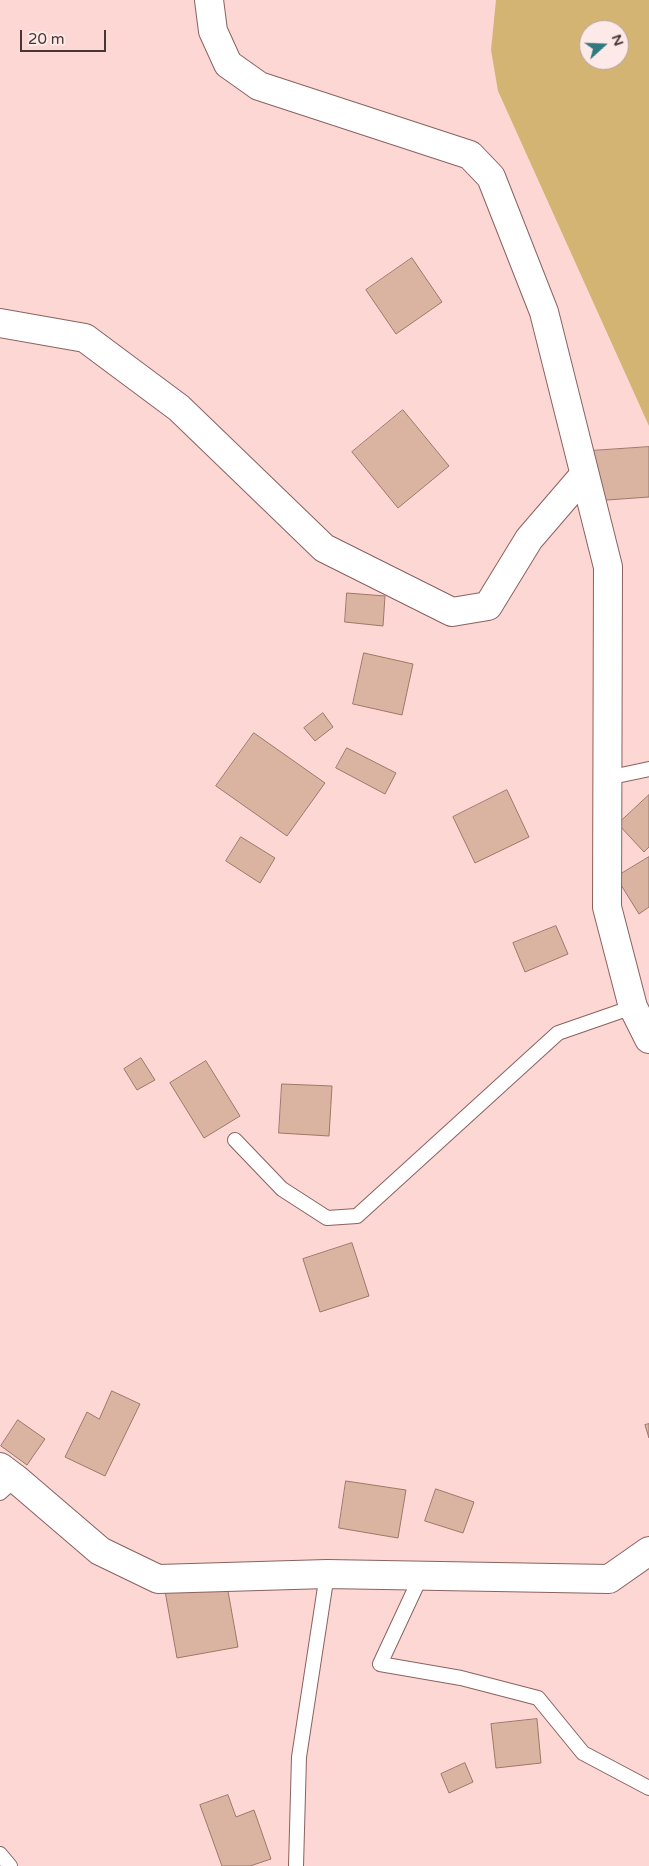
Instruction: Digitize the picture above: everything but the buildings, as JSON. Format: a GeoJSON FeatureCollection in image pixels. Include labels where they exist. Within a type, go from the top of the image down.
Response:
{"type":"FeatureCollection","features":[{"type":"Feature","properties":{"kind":"street"},"geometry":{"type":"LineString","coordinates":[[209,0],[213,31],[228,64],[259,86],[470,155],[491,177],[544,312],[608,567],[607,907],[633,1007],[649,1039]]}},
{"type":"Feature","properties":{"kind":"street"},"geometry":{"type":"LineString","coordinates":[[0,323],[85,338],[179,408],[324,548],[452,612],[488,606],[530,539],[584,475]]}},
{"type":"Feature","properties":{"kind":"street"},"geometry":{"type":"LineString","coordinates":[[5,1480],[100,1551],[158,1579],[328,1574],[608,1579],[649,1551]]}},
{"type":"Feature","properties":{"kind":"lane"},"geometry":{"type":"LineString","coordinates":[[607,778],[649,769]]}},
{"type":"Feature","properties":{"kind":"lane"},"geometry":{"type":"LineString","coordinates":[[235,1140],[282,1189],[327,1218],[357,1216],[558,1033],[633,1007]]}},
{"type":"Feature","properties":{"kind":"lane"},"geometry":{"type":"LineString","coordinates":[[296,1866],[299,1757],[328,1574]]}},
{"type":"Feature","properties":{"kind":"lane"},"geometry":{"type":"LineString","coordinates":[[421,1576],[380,1664],[461,1678],[538,1698],[583,1753],[649,1788]]}},
{"type":"Feature","properties":{"kind":"lane"},"geometry":{"type":"LineString","coordinates":[[0,1854],[10,1866]]}},
{"type":"Feature","properties":{"kind":"shaded area"},"geometry":{"type":"Polygon","coordinates":[[[496,0],[649,0],[649,426],[498,91],[491,50],[496,0]]]}}]}
